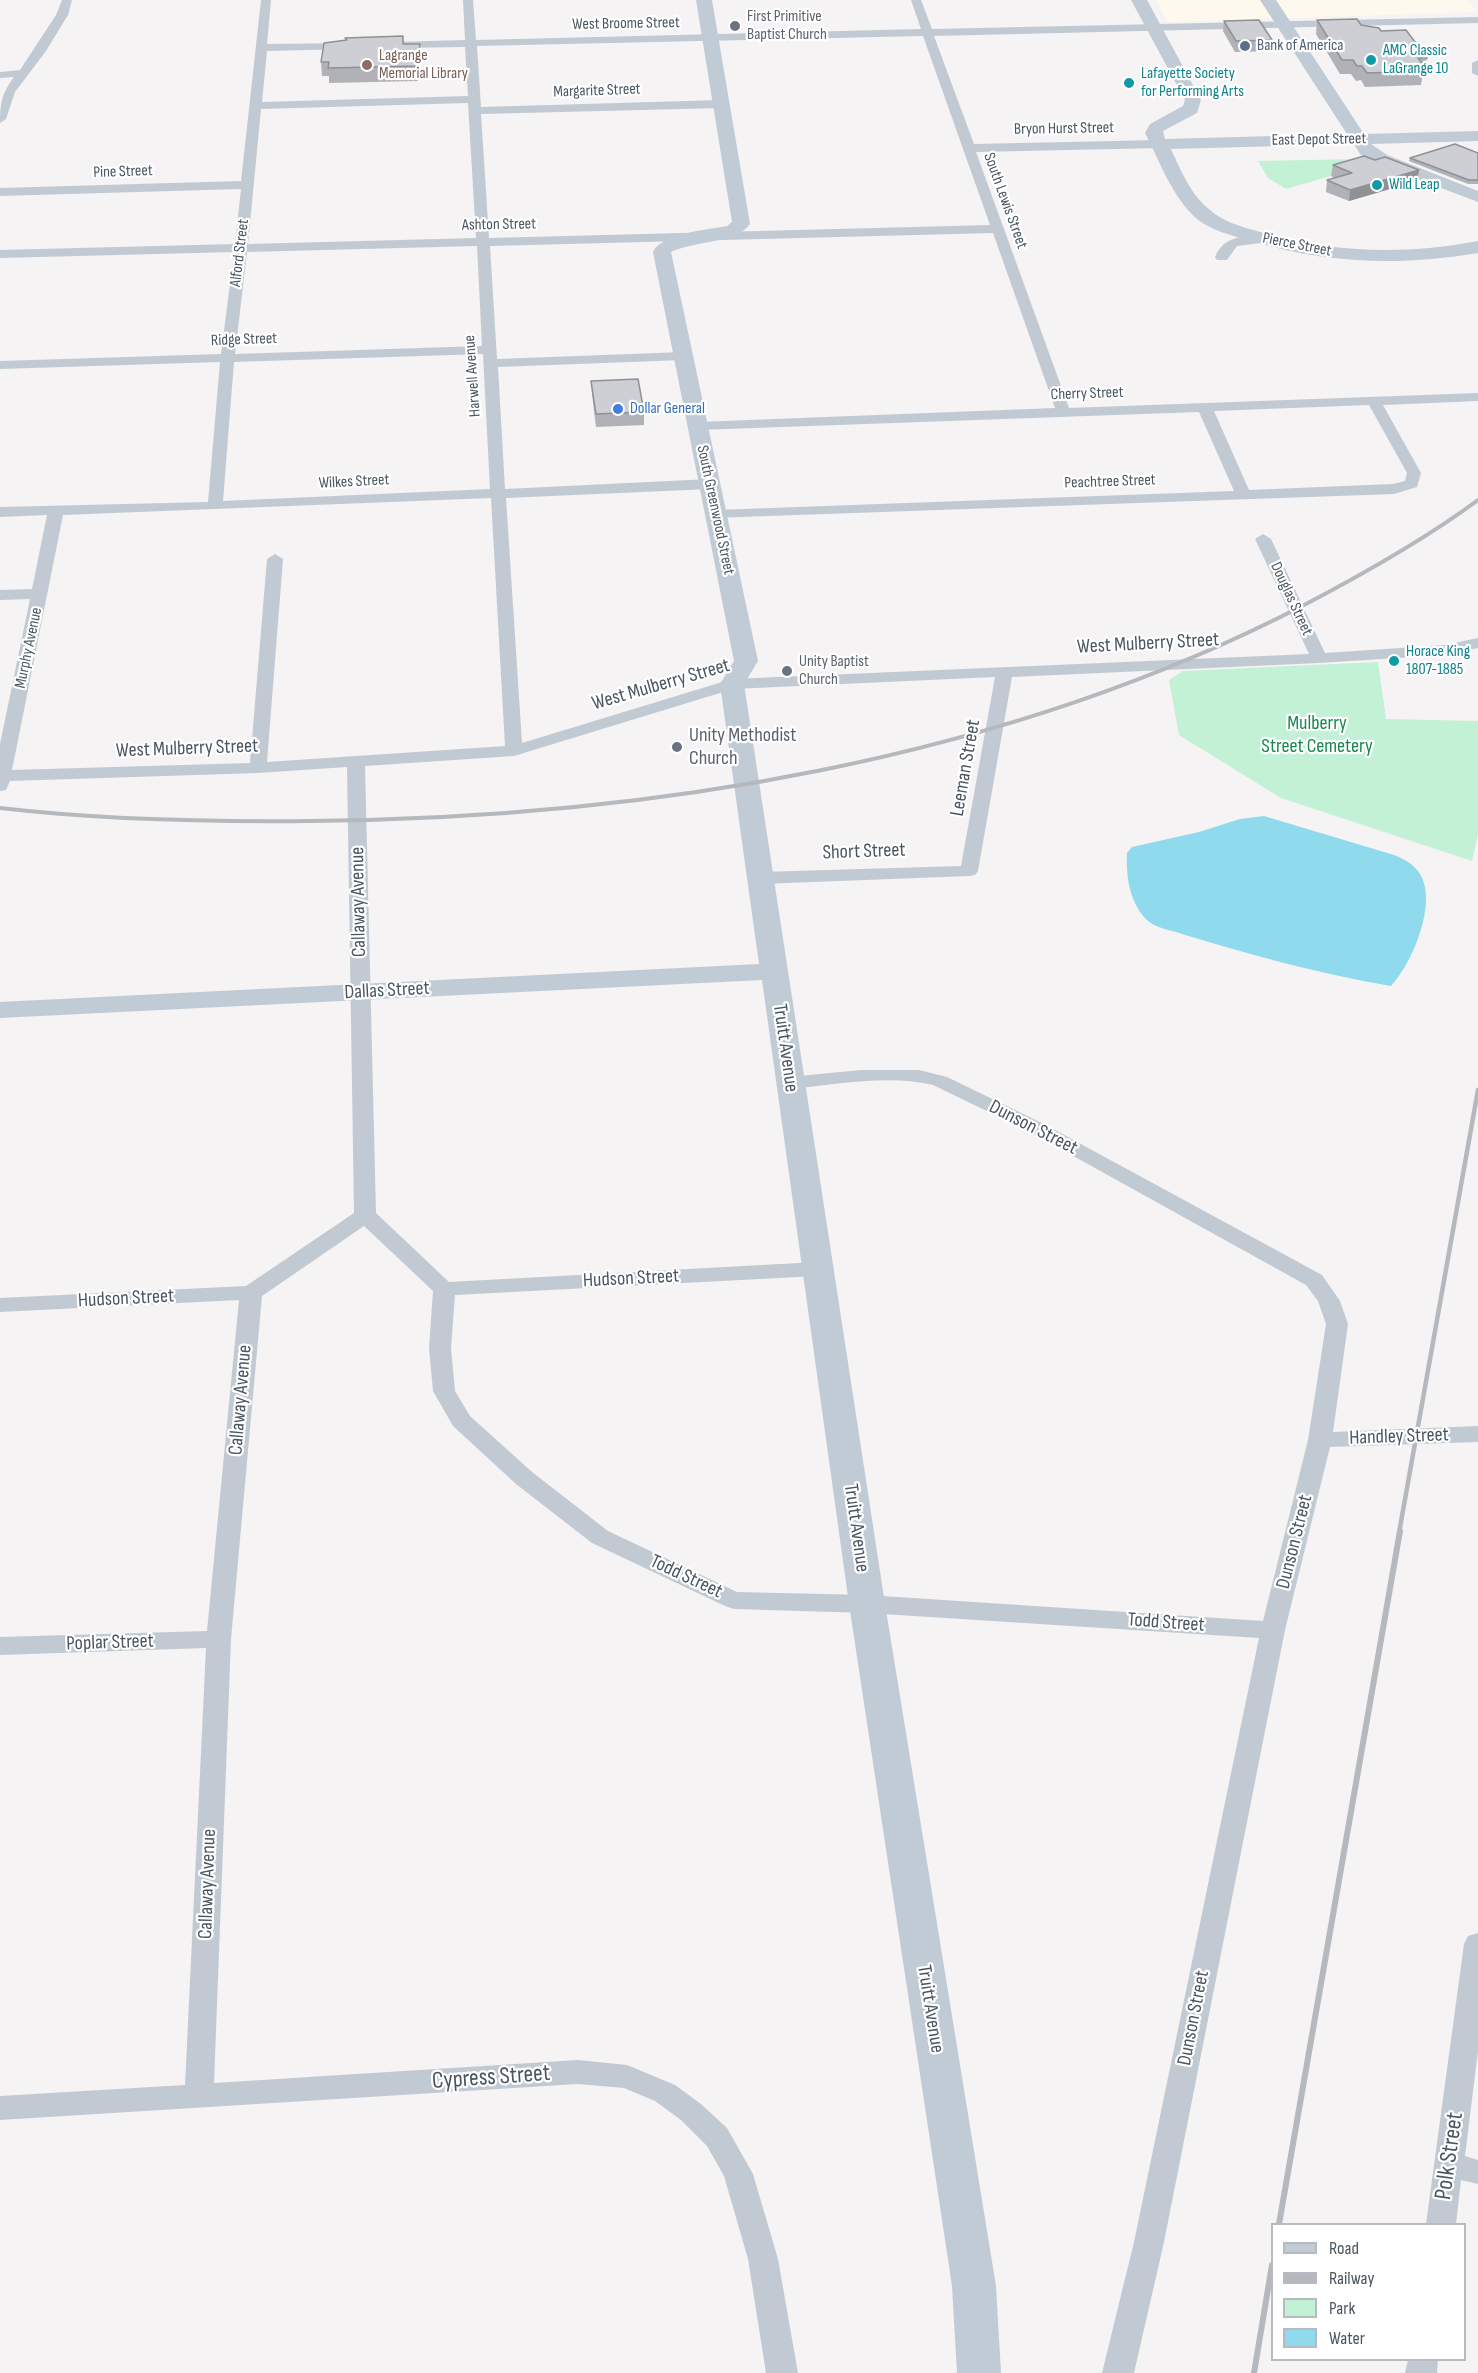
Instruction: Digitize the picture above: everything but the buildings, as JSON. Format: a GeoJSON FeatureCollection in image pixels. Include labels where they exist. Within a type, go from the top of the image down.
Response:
{"type":"FeatureCollection","features":[{"type":"Feature","properties":{"kind":"street"},"geometry":{"type":"LineString","coordinates":[[0,119],[9,92],[25,73],[62,15],[67,0]]}},
{"type":"Feature","properties":{"kind":"street","name":"Alford Street"},"geometry":{"type":"LineString","coordinates":[[215,506],[227,359],[248,184],[266,0]]}},
{"type":"Feature","properties":{"kind":"street","name":"Harwell Avenue"},"geometry":{"type":"LineString","coordinates":[[468,0],[514,751]]}},
{"type":"Feature","properties":{"kind":"street","name":"South Greenwood Street"},"geometry":{"type":"LineString","coordinates":[[704,0],[741,224],[733,230],[673,244],[662,252],[746,661],[732,684]]}},
{"type":"Feature","properties":{"kind":"street","name":"South Lewis Street"},"geometry":{"type":"LineString","coordinates":[[916,0],[1064,413]]}},
{"type":"Feature","properties":{"kind":"street"},"geometry":{"type":"LineString","coordinates":[[1139,0],[1193,105],[1183,115],[1156,128],[1154,133],[1160,144]]}},
{"type":"Feature","properties":{"kind":"street"},"geometry":{"type":"LineString","coordinates":[[1268,0],[1371,154],[1478,197]]}},
{"type":"Feature","properties":{"kind":"street","name":"West Broome Street"},"geometry":{"type":"LineString","coordinates":[[262,48],[1478,20]]}},
{"type":"Feature","properties":{"kind":"street"},"geometry":{"type":"LineString","coordinates":[[1478,63],[1478,73]]}},
{"type":"Feature","properties":{"kind":"street"},"geometry":{"type":"LineString","coordinates":[[0,75],[25,73]]}},
{"type":"Feature","properties":{"kind":"street","name":"Margarite Street"},"geometry":{"type":"LineString","coordinates":[[256,106],[721,104]]}},
{"type":"Feature","properties":{"kind":"street","name":"East Depot Street"},"geometry":{"type":"LineString","coordinates":[[1160,144],[1478,136]]}},
{"type":"Feature","properties":{"kind":"street","name":"Bryon Hurst Street"},"geometry":{"type":"LineString","coordinates":[[969,148],[1160,144]]}},
{"type":"Feature","properties":{"kind":"street","name":"Pierce Street"},"geometry":{"type":"LineString","coordinates":[[1160,144],[1191,201],[1203,214],[1222,225],[1263,239],[1317,251],[1374,256],[1428,255],[1478,247]]}},
{"type":"Feature","properties":{"kind":"street","name":"Pine Street"},"geometry":{"type":"LineString","coordinates":[[0,192],[248,184]]}},
{"type":"Feature","properties":{"kind":"street","name":"Ashton Street"},"geometry":{"type":"LineString","coordinates":[[0,254],[998,229]]}},
{"type":"Feature","properties":{"kind":"street"},"geometry":{"type":"LineString","coordinates":[[1222,257],[1225,248],[1231,243],[1263,239]]}},
{"type":"Feature","properties":{"kind":"street","name":"Ridge Street"},"geometry":{"type":"LineString","coordinates":[[0,365],[227,359],[683,356]]}},
{"type":"Feature","properties":{"kind":"street","name":"Cherry Street"},"geometry":{"type":"LineString","coordinates":[[698,426],[1478,398]]}},
{"type":"Feature","properties":{"kind":"street","name":"Peachtree Street"},"geometry":{"type":"LineString","coordinates":[[716,515],[1394,489],[1412,484],[1414,473],[1374,402]]}},
{"type":"Feature","properties":{"kind":"street"},"geometry":{"type":"LineString","coordinates":[[1205,408],[1244,495]]}},
{"type":"Feature","properties":{"kind":"street","name":"Wilkes Street"},"geometry":{"type":"LineString","coordinates":[[0,512],[215,506],[710,484]]}},
{"type":"Feature","properties":{"kind":"street","name":"Murphy Avenue"},"geometry":{"type":"LineString","coordinates":[[1,781],[56,511]]}},
{"type":"Feature","properties":{"kind":"street","name":"Douglas Street"},"geometry":{"type":"LineString","coordinates":[[1263,539],[1319,658]]}},
{"type":"Feature","properties":{"kind":"street"},"geometry":{"type":"LineString","coordinates":[[258,768],[274,559]]}},
{"type":"Feature","properties":{"kind":"street"},"geometry":{"type":"LineString","coordinates":[[0,595],[40,594]]}},
{"type":"Feature","properties":{"kind":"street","name":"West Mulberry Street"},"geometry":{"type":"LineString","coordinates":[[1,781],[258,768],[514,751],[732,684],[1319,658],[1445,650],[1478,643]]}},
{"type":"Feature","properties":{"kind":"street","name":"Leeman Street"},"geometry":{"type":"LineString","coordinates":[[969,871],[1004,672]]}},
{"type":"Feature","properties":{"kind":"street","name":"Truitt Avenue"},"geometry":{"type":"LineString","coordinates":[[732,684],[867,1604],[974,2286],[979,2373]]}},
{"type":"Feature","properties":{"kind":"street","name":"Callaway Avenue"},"geometry":{"type":"LineString","coordinates":[[356,761],[365,1215]]}},
{"type":"Feature","properties":{"kind":"street","name":"Short Street"},"geometry":{"type":"LineString","coordinates":[[761,878],[969,871]]}},
{"type":"Feature","properties":{"kind":"street","name":"Dallas Street"},"geometry":{"type":"LineString","coordinates":[[0,1010],[774,971]]}},
{"type":"Feature","properties":{"kind":"street","name":"Dunson Street"},"geometry":{"type":"LineString","coordinates":[[789,1083],[861,1076],[919,1076],[940,1081],[1038,1128],[1314,1280],[1330,1298],[1337,1324],[1320,1440],[1273,1630],[1149,2242],[1118,2373]]}},
{"type":"Feature","properties":{"kind":"street"},"geometry":{"type":"LineString","coordinates":[[251,1293],[365,1215],[444,1289]]}},
{"type":"Feature","properties":{"kind":"street","name":"Hudson Street"},"geometry":{"type":"LineString","coordinates":[[444,1289],[818,1269]]}},
{"type":"Feature","properties":{"kind":"street","name":"Todd Street"},"geometry":{"type":"LineString","coordinates":[[444,1289],[440,1348],[444,1391],[461,1421],[524,1478],[600,1537],[734,1600],[867,1604],[1273,1630]]}},
{"type":"Feature","properties":{"kind":"street","name":"Callaway Avenue"},"geometry":{"type":"LineString","coordinates":[[199,2096],[219,1639],[251,1293]]}},
{"type":"Feature","properties":{"kind":"street","name":"Hudson Street"},"geometry":{"type":"LineString","coordinates":[[0,1305],[251,1293]]}},
{"type":"Feature","properties":{"kind":"street","name":"Handley Street"},"geometry":{"type":"LineString","coordinates":[[1320,1440],[1478,1434]]}},
{"type":"Feature","properties":{"kind":"street","name":"Poplar Street"},"geometry":{"type":"LineString","coordinates":[[0,1646],[219,1639]]}},
{"type":"Feature","properties":{"kind":"street","name":"Polk Street"},"geometry":{"type":"LineString","coordinates":[[1441,2223],[1478,1944]]}},
{"type":"Feature","properties":{"kind":"street","name":"Cypress Street"},"geometry":{"type":"LineString","coordinates":[[0,2108],[578,2072],[627,2077],[665,2093],[691,2112],[717,2137],[738,2174],[762,2259],[782,2373]]}},
{"type":"Feature","properties":{"kind":"street"},"geometry":{"type":"LineString","coordinates":[[1449,2165],[1478,2172]]}},
{"type":"Feature","properties":{"kind":"shaded area"},"geometry":{"type":"Polygon","coordinates":[[[1156,0],[1467,0],[1477,12],[1168,22],[1156,0]]]}},
{"type":"Feature","properties":{"kind":"green space"},"geometry":{"type":"Polygon","coordinates":[[[1361,159],[1372,164],[1286,189],[1268,178],[1258,161],[1361,159]]]}},
{"type":"Feature","properties":{"kind":"green space","name":"Mulberry Street Cemetery"},"geometry":{"type":"Polygon","coordinates":[[[1378,662],[1386,719],[1478,721],[1478,834],[1472,861],[1281,798],[1179,735],[1169,680],[1183,671],[1378,662]]]}},
{"type":"Feature","properties":{"kind":"water"},"geometry":{"type":"Polygon","coordinates":[[[1264,816],[1394,855],[1409,862],[1418,870],[1425,886],[1424,916],[1414,949],[1391,986],[1338,976],[1234,949],[1162,928],[1145,918],[1135,903],[1128,879],[1127,853],[1132,847],[1199,832],[1240,819],[1264,816]]]}},
{"type":"Feature","properties":{"kind":"railway"},"geometry":{"type":"LineString","coordinates":[[0,808],[116,818],[193,820],[309,821],[436,817],[565,808],[693,792],[821,770],[947,741],[1070,704],[1190,658],[1306,604],[1350,580],[1415,542],[1478,500]]}},
{"type":"Feature","properties":{"kind":"railway"},"geometry":{"type":"LineString","coordinates":[[1399,1533],[1478,1090]]}},
{"type":"Feature","properties":{"kind":"railway"},"geometry":{"type":"LineString","coordinates":[[1279,2223],[1400,1531]]}},
{"type":"Feature","properties":{"kind":"railway"},"geometry":{"type":"LineString","coordinates":[[1254,2373],[1271,2271]]}},
{"type":"Feature","properties":{"kind":"place","name":"First Primitive Baptist Church"},"geometry":{"type":"Point","coordinates":[735,26]}},
{"type":"Feature","properties":{"kind":"place","name":"Bank of America"},"geometry":{"type":"Point","coordinates":[1245,46]}},
{"type":"Feature","properties":{"kind":"place","name":"AMC Classic LaGrange 10"},"geometry":{"type":"Point","coordinates":[1371,60]}},
{"type":"Feature","properties":{"kind":"place","name":"Lagrange Memorial Library"},"geometry":{"type":"Point","coordinates":[367,65]}},
{"type":"Feature","properties":{"kind":"place","name":"Lafayette Society for Performing Arts"},"geometry":{"type":"Point","coordinates":[1129,83]}},
{"type":"Feature","properties":{"kind":"place","name":"Wild Leap"},"geometry":{"type":"Point","coordinates":[1377,185]}},
{"type":"Feature","properties":{"kind":"place","name":"Dollar General"},"geometry":{"type":"Point","coordinates":[618,409]}},
{"type":"Feature","properties":{"kind":"place","name":"Horace King 1807-1885"},"geometry":{"type":"Point","coordinates":[1394,661]}},
{"type":"Feature","properties":{"kind":"place","name":"Unity Baptist Church"},"geometry":{"type":"Point","coordinates":[787,671]}},
{"type":"Feature","properties":{"kind":"place","name":"Unity Methodist Church"},"geometry":{"type":"Point","coordinates":[677,747]}}]}
